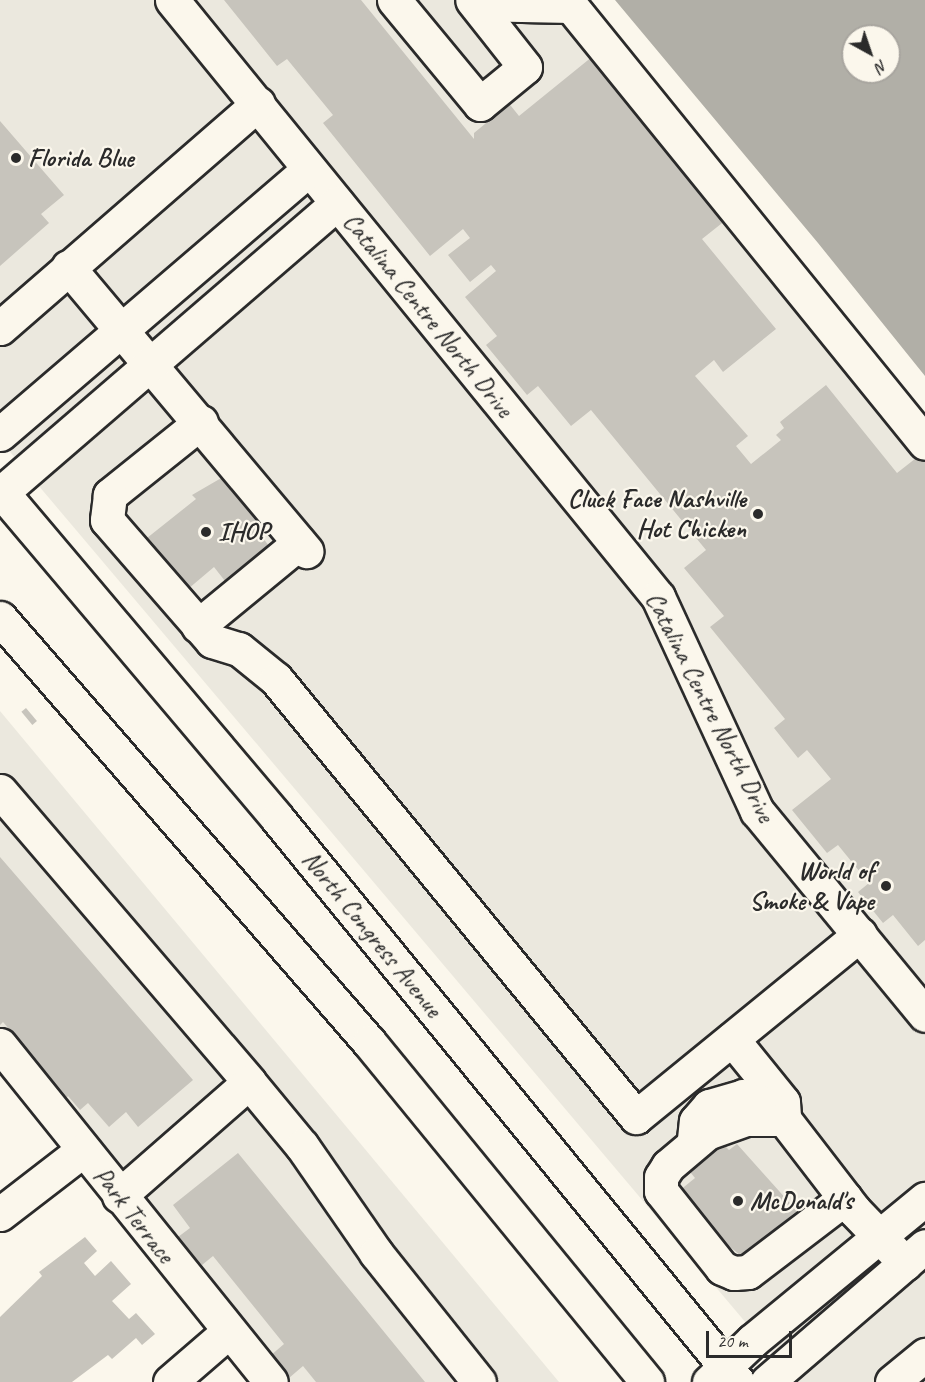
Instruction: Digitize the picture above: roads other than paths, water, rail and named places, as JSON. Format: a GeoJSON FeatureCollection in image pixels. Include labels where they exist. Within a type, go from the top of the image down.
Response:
{"type":"FeatureCollection","features":[{"type":"Feature","properties":{"kind":"main road","name":"Catalina Centre North Drive"},"geometry":{"type":"LineString","coordinates":[[172,0],[658,597],[758,811],[925,1016]]}},
{"type":"Feature","properties":{"kind":"main road"},"geometry":{"type":"LineString","coordinates":[[394,0],[480,104],[525,67],[474,2]]}},
{"type":"Feature","properties":{"kind":"main road"},"geometry":{"type":"LineString","coordinates":[[474,2],[571,6],[925,443]]}},
{"type":"Feature","properties":{"kind":"main road"},"geometry":{"type":"LineString","coordinates":[[0,328],[258,104]]}},
{"type":"Feature","properties":{"kind":"main road"},"geometry":{"type":"LineString","coordinates":[[0,434],[309,169]]}},
{"type":"Feature","properties":{"kind":"main road","name":"Catalina Centre North Drive"},"geometry":{"type":"LineString","coordinates":[[1,492],[337,203]]}},
{"type":"Feature","properties":{"kind":"main road"},"geometry":{"type":"LineString","coordinates":[[68,267],[201,422],[302,547],[198,626]]}},
{"type":"Feature","properties":{"kind":"main road"},"geometry":{"type":"LineString","coordinates":[[201,422],[110,495],[108,520],[212,641],[239,649],[276,679],[636,1117],[860,934]]}},
{"type":"Feature","properties":{"kind":"main road","name":"North Congress Avenue"},"geometry":{"type":"LineString","coordinates":[[1,492],[284,827],[724,1377]]}},
{"type":"Feature","properties":{"kind":"main road"},"geometry":{"type":"LineString","coordinates":[[0,618],[369,1042],[646,1382]]}},
{"type":"Feature","properties":{"kind":"main road"},"geometry":{"type":"LineString","coordinates":[[0,791],[302,1146],[376,1253],[479,1382]]}},
{"type":"Feature","properties":{"kind":"main road"},"geometry":{"type":"LineString","coordinates":[[732,1039],[783,1102],[784,1119]]}},
{"type":"Feature","properties":{"kind":"main road","name":"Park Terrace"},"geometry":{"type":"LineString","coordinates":[[0,1045],[228,1332],[271,1382]]}},
{"type":"Feature","properties":{"kind":"main road"},"geometry":{"type":"LineString","coordinates":[[119,1196],[249,1082]]}},
{"type":"Feature","properties":{"kind":"main road"},"geometry":{"type":"LineString","coordinates":[[767,1382],[915,1255],[881,1236],[836,1186],[784,1119],[759,1101],[743,1096],[724,1099],[709,1106],[696,1121],[693,1145],[668,1166],[661,1177],[661,1191],[722,1269],[734,1273],[748,1272],[836,1186]]}},
{"type":"Feature","properties":{"kind":"main road"},"geometry":{"type":"LineString","coordinates":[[0,1214],[83,1150]]}},
{"type":"Feature","properties":{"kind":"main road"},"geometry":{"type":"LineString","coordinates":[[724,1377],[925,1199]]}},
{"type":"Feature","properties":{"kind":"main road"},"geometry":{"type":"LineString","coordinates":[[170,1382],[228,1332]]}},
{"type":"Feature","properties":{"kind":"main road"},"geometry":{"type":"LineString","coordinates":[[892,1382],[925,1355]]}},
{"type":"Feature","properties":{"kind":"place","name":"Florida Blue"},"geometry":{"type":"Point","coordinates":[16,158]}},
{"type":"Feature","properties":{"kind":"place","name":"Cluck Face Nashville Hot Chicken"},"geometry":{"type":"Point","coordinates":[758,514]}},
{"type":"Feature","properties":{"kind":"place","name":"IHOP"},"geometry":{"type":"Point","coordinates":[206,532]}},
{"type":"Feature","properties":{"kind":"place","name":"World of Smoke & Vape"},"geometry":{"type":"Point","coordinates":[886,886]}},
{"type":"Feature","properties":{"kind":"place","name":"McDonald's"},"geometry":{"type":"Point","coordinates":[738,1201]}}]}
